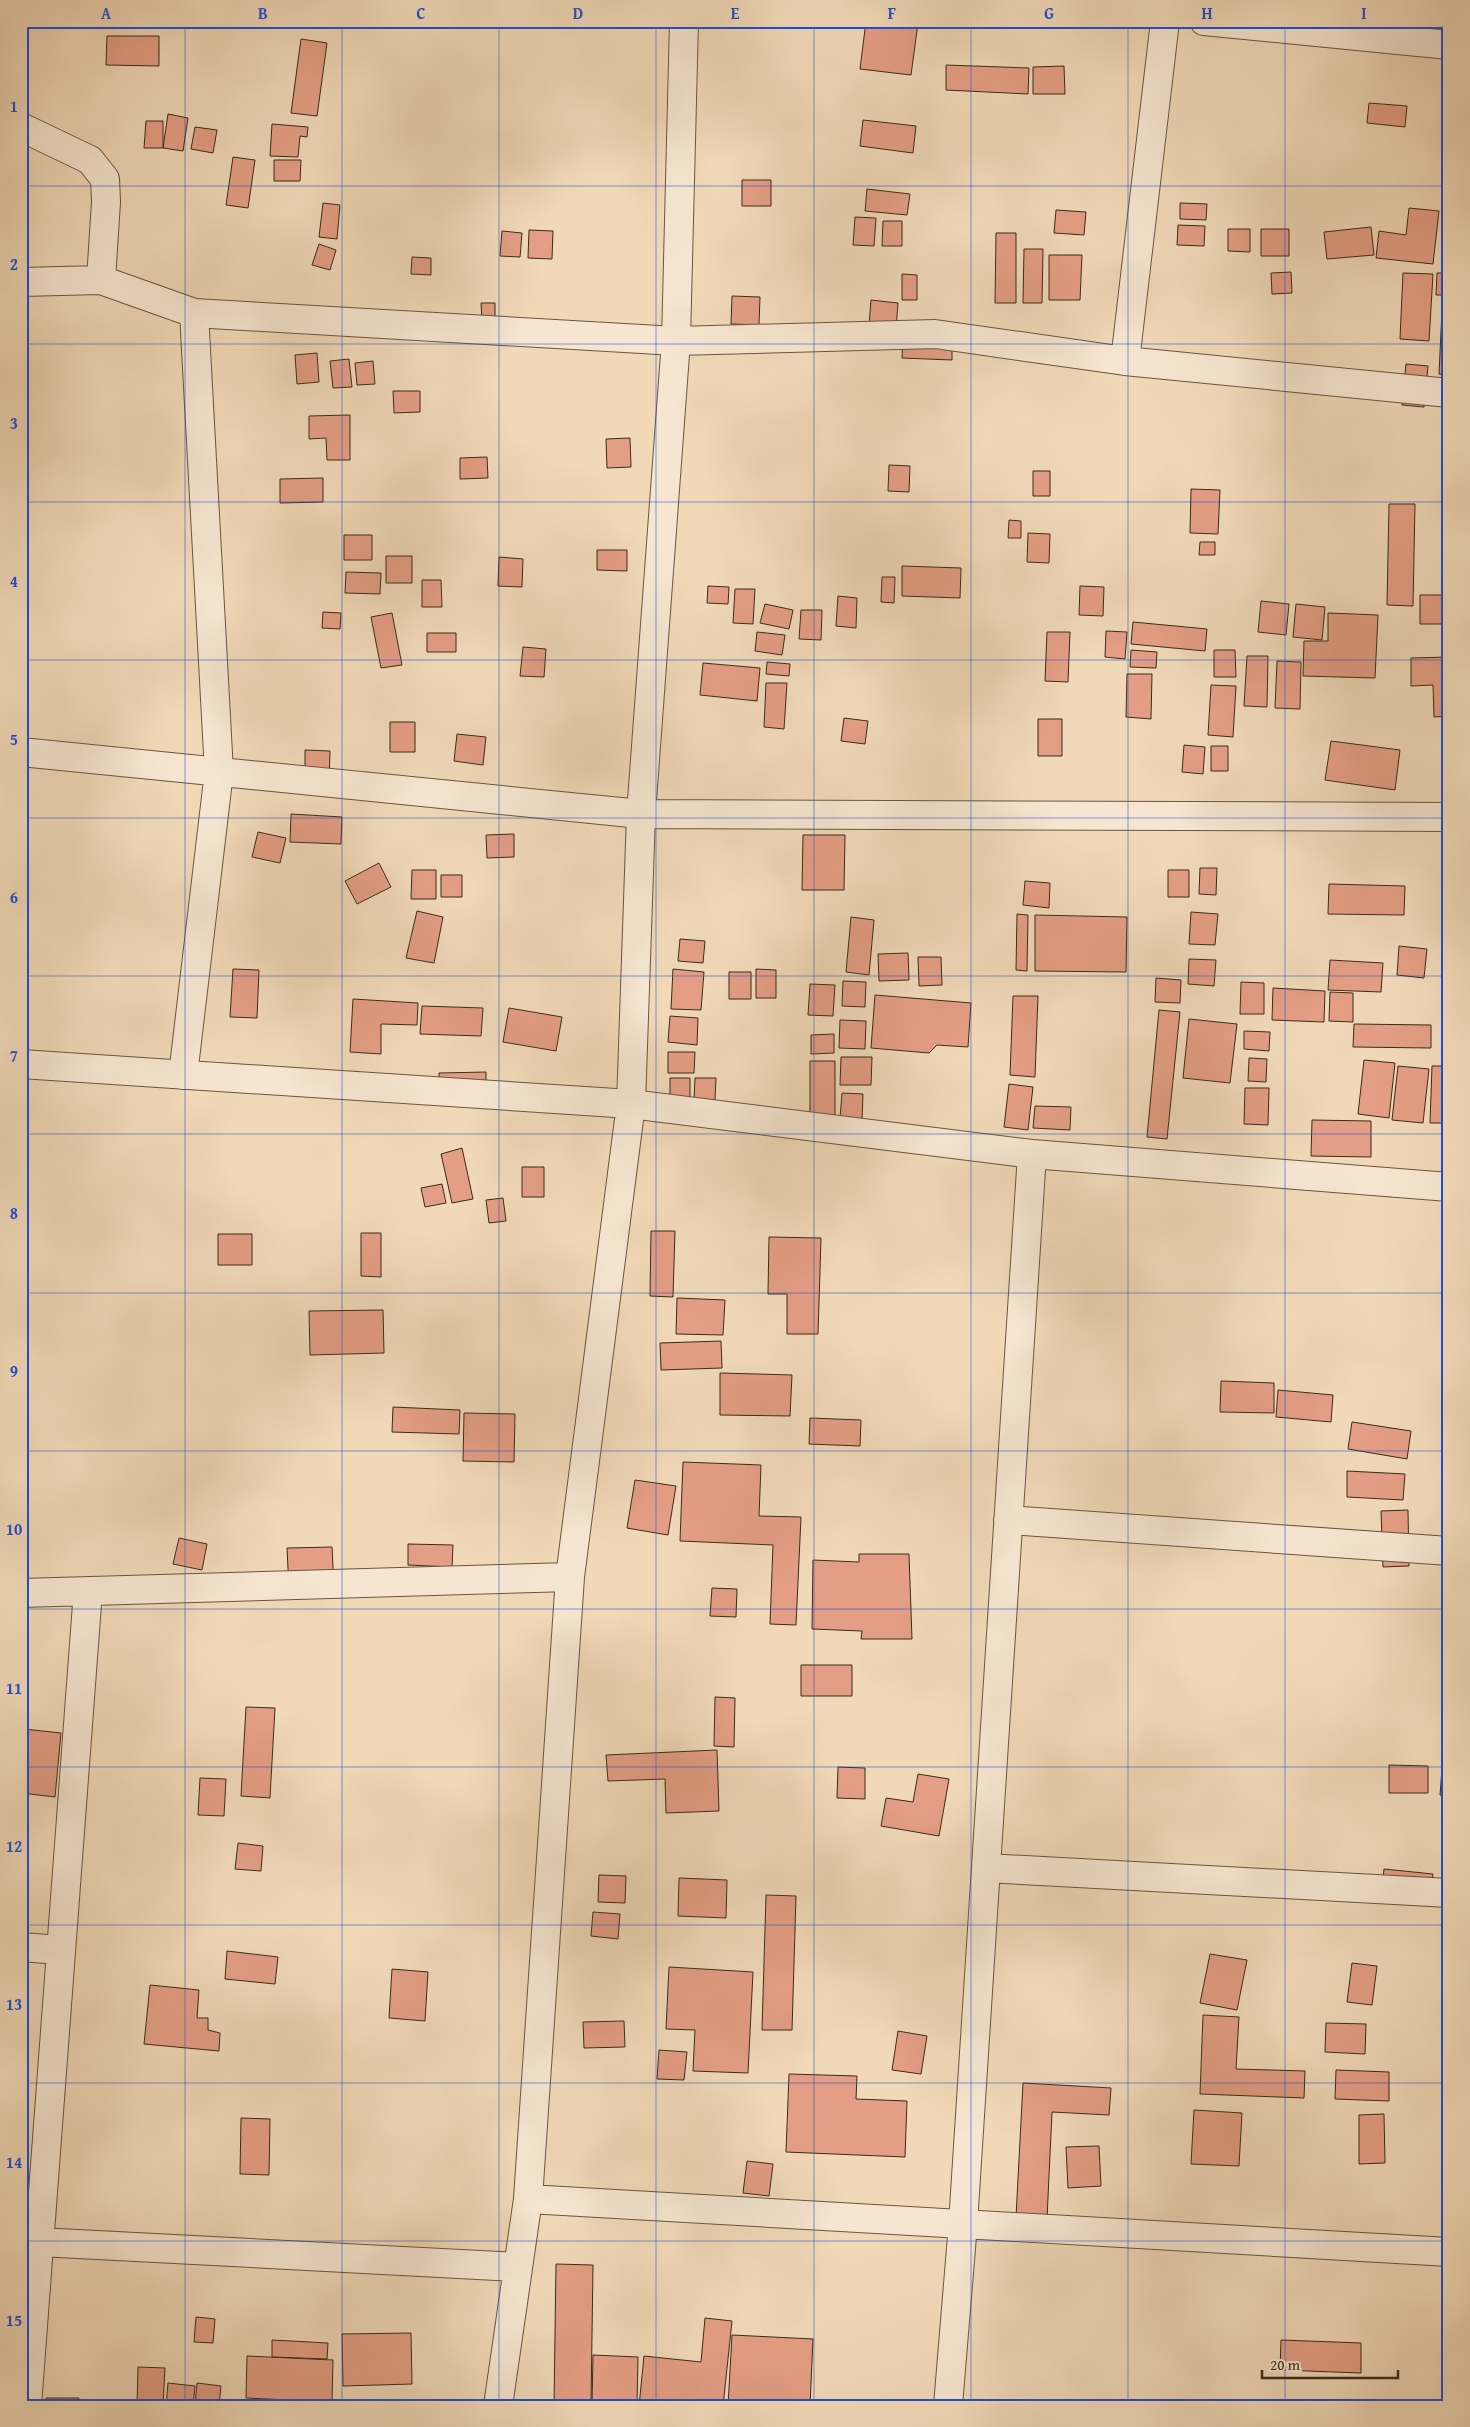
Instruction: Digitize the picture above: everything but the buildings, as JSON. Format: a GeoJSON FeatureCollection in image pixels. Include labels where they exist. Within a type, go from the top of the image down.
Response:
{"type":"FeatureCollection","features":[{"type":"Feature","properties":{"kind":"street"},"geometry":{"type":"LineString","coordinates":[[498,2406],[528,2199],[570,1577],[632,1104],[641,814],[676,341],[684,21]]}},
{"type":"Feature","properties":{"kind":"street"},"geometry":{"type":"LineString","coordinates":[[1125,361],[1165,21]]}},
{"type":"Feature","properties":{"kind":"street"},"geometry":{"type":"LineString","coordinates":[[1204,21],[1449,45]]}},
{"type":"Feature","properties":{"kind":"street"},"geometry":{"type":"LineString","coordinates":[[21,127],[90,160],[105,178],[106,202],[101,280]]}},
{"type":"Feature","properties":{"kind":"street"},"geometry":{"type":"LineString","coordinates":[[21,282],[101,280],[194,313],[676,341],[935,334],[1125,361],[1449,393]]}},
{"type":"Feature","properties":{"kind":"street"},"geometry":{"type":"LineString","coordinates":[[183,1075],[219,772],[194,313]]}},
{"type":"Feature","properties":{"kind":"street"},"geometry":{"type":"LineString","coordinates":[[21,752],[641,814],[1449,817]]}},
{"type":"Feature","properties":{"kind":"street"},"geometry":{"type":"LineString","coordinates":[[21,1064],[632,1104],[1032,1154],[1449,1187]]}},
{"type":"Feature","properties":{"kind":"street"},"geometry":{"type":"LineString","coordinates":[[948,2406],[963,2224],[1032,1154]]}},
{"type":"Feature","properties":{"kind":"street"},"geometry":{"type":"LineString","coordinates":[[1008,1520],[1449,1551]]}},
{"type":"Feature","properties":{"kind":"street"},"geometry":{"type":"LineString","coordinates":[[21,1593],[570,1577]]}},
{"type":"Feature","properties":{"kind":"street"},"geometry":{"type":"LineString","coordinates":[[27,2406],[88,1591]]}},
{"type":"Feature","properties":{"kind":"street"},"geometry":{"type":"LineString","coordinates":[[986,1868],[1449,1893]]}},
{"type":"Feature","properties":{"kind":"street"},"geometry":{"type":"LineString","coordinates":[[21,1946],[60,1950]]}},
{"type":"Feature","properties":{"kind":"street"},"geometry":{"type":"LineString","coordinates":[[528,2199],[1449,2252]]}},
{"type":"Feature","properties":{"kind":"street"},"geometry":{"type":"LineString","coordinates":[[39,2242],[517,2267]]}}]}
